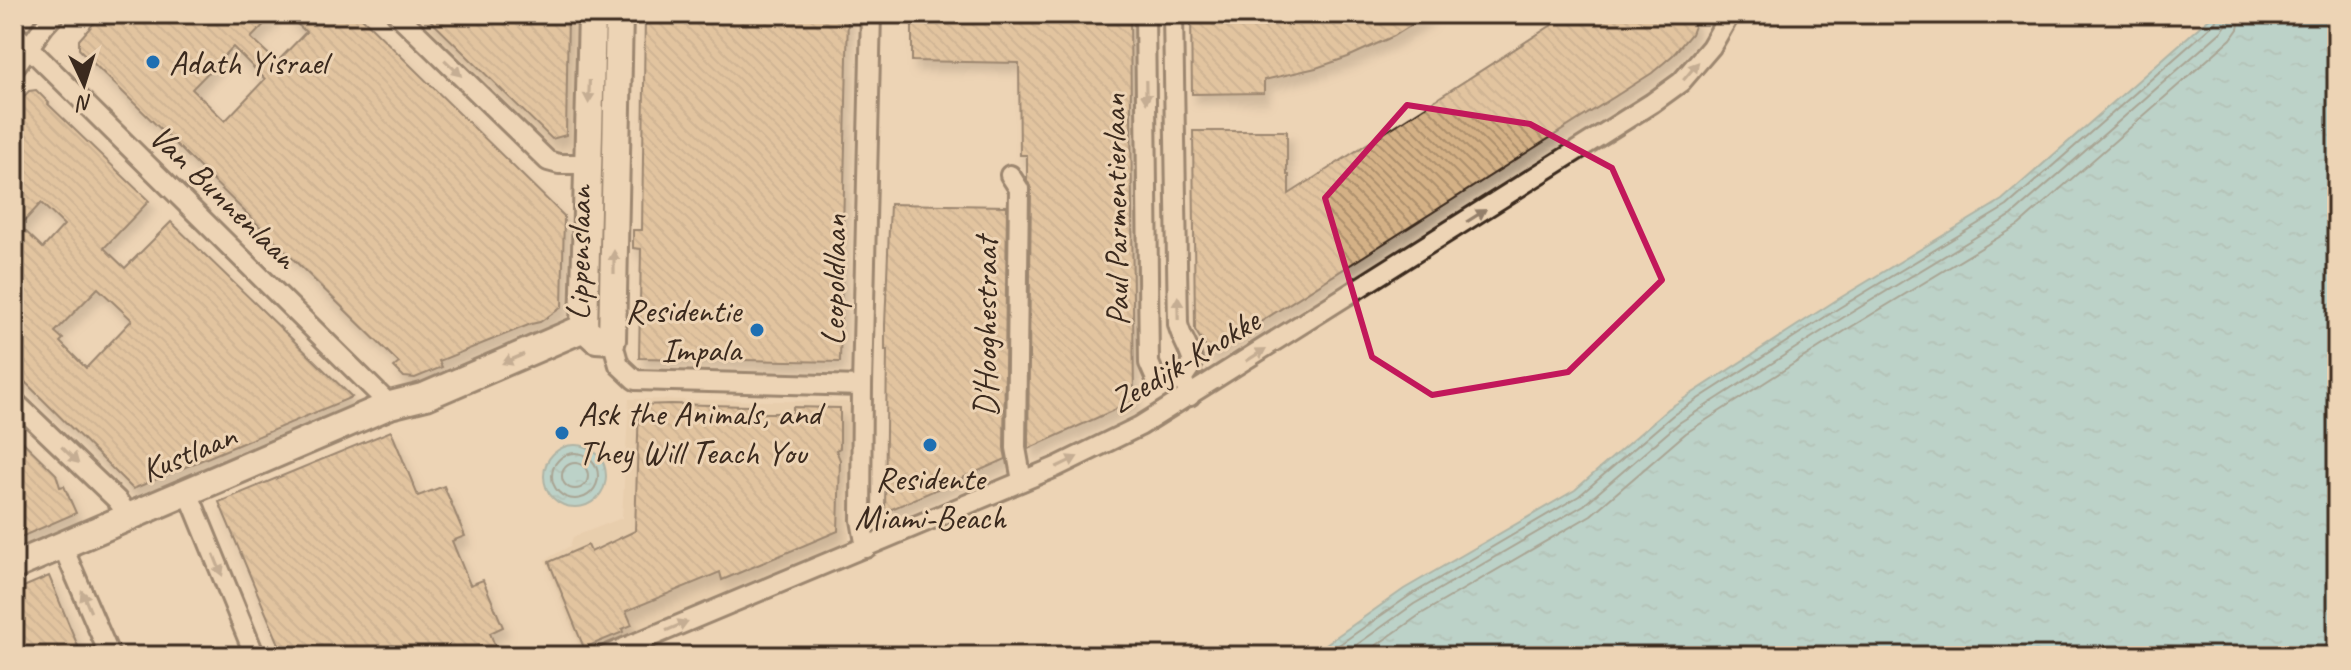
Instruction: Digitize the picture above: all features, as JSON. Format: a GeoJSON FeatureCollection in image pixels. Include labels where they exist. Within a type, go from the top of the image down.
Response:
{"type":"FeatureCollection","features":[{"type":"Feature","properties":{"kind":"street"},"geometry":{"type":"LineString","coordinates":[[14,68],[55,14]]}},
{"type":"Feature","properties":{"kind":"street"},"geometry":{"type":"LineString","coordinates":[[397,14],[548,161],[587,164]]}},
{"type":"Feature","properties":{"kind":"street","name":"Lippenslaan"},"geometry":{"type":"LineString","coordinates":[[592,14],[584,328],[596,339],[612,340],[619,14]]}},
{"type":"Feature","properties":{"kind":"street","name":"Leopoldlaan"},"geometry":{"type":"LineString","coordinates":[[866,548],[861,520],[862,386],[871,14]]}},
{"type":"Feature","properties":{"kind":"street","name":"Paul Parmentierlaan"},"geometry":{"type":"LineString","coordinates":[[1145,14],[1149,363],[1155,377],[1167,381],[1182,379],[1193,363],[1178,324],[1173,14]]}},
{"type":"Feature","properties":{"kind":"street","name":"Zeedijk-Knokke"},"geometry":{"type":"LineString","coordinates":[[605,656],[1022,481],[1140,426],[1662,96],[1681,82],[1711,47],[1730,14]]}},
{"type":"Feature","properties":{"kind":"street","name":"Van Bunnenlaan"},"geometry":{"type":"LineString","coordinates":[[14,33],[390,405]]}},
{"type":"Feature","properties":{"kind":"street","name":"D'Hooghestraat"},"geometry":{"type":"LineString","coordinates":[[1010,175],[1019,189],[1016,448],[1022,481]]}},
{"type":"Feature","properties":{"kind":"street","name":"Kustlaan"},"geometry":{"type":"LineString","coordinates":[[14,566],[390,405],[426,396],[584,328]]}},
{"type":"Feature","properties":{"kind":"street"},"geometry":{"type":"LineString","coordinates":[[612,340],[619,365],[635,380],[862,386]]}},
{"type":"Feature","properties":{"kind":"street"},"geometry":{"type":"LineString","coordinates":[[1182,379],[1190,396]]}},
{"type":"Feature","properties":{"kind":"street"},"geometry":{"type":"LineString","coordinates":[[14,401],[117,500],[129,516]]}},
{"type":"Feature","properties":{"kind":"street"},"geometry":{"type":"LineString","coordinates":[[188,492],[255,656]]}},
{"type":"Feature","properties":{"kind":"street"},"geometry":{"type":"LineString","coordinates":[[62,545],[110,656]]}},
{"type":"Feature","properties":{"kind":"highlighted area"},"geometry":{"type":"Polygon","coordinates":[[[1407,105],[1530,124],[1612,168],[1662,280],[1568,372],[1432,395],[1372,357],[1325,198],[1407,105]]]}},
{"type":"Feature","properties":{"kind":"shaded area"},"geometry":{"type":"Polygon","coordinates":[[[409,14],[582,14],[579,150],[551,154],[409,14]]]}},
{"type":"Feature","properties":{"kind":"shaded area"},"geometry":{"type":"Polygon","coordinates":[[[629,399],[851,402],[849,544],[583,655],[545,560],[570,546],[573,537],[622,518],[629,399]]]}},
{"type":"Feature","properties":{"kind":"water"},"geometry":{"type":"Polygon","coordinates":[[[2214,14],[2337,14],[2337,656],[1309,656],[1404,589],[1575,490],[1668,409],[1835,301],[2002,200],[2214,14]]]}},
{"type":"Feature","properties":{"kind":"water"},"geometry":{"type":"Polygon","coordinates":[[[575,445],[587,447],[597,454],[604,464],[604,488],[597,498],[587,505],[575,507],[563,505],[553,498],[546,488],[544,476],[546,464],[553,454],[563,447],[575,445]]]}},
{"type":"Feature","properties":{"kind":"building"},"geometry":{"type":"Polygon","coordinates":[[[102,14],[274,14],[251,38],[277,62],[306,32],[286,14],[358,14],[564,216],[562,307],[540,322],[439,361],[442,367],[415,378],[404,377],[394,367],[399,363],[79,49],[79,40],[102,14]],[[233,47],[192,89],[225,121],[265,79],[233,47]]]}},
{"type":"Feature","properties":{"kind":"building"},"geometry":{"type":"Polygon","coordinates":[[[424,14],[568,14],[566,135],[552,139],[424,14]]]}},
{"type":"Feature","properties":{"kind":"building"},"geometry":{"type":"Polygon","coordinates":[[[645,14],[848,14],[840,362],[639,358],[641,249],[633,248],[633,230],[642,230],[645,14]]]}},
{"type":"Feature","properties":{"kind":"building"},"geometry":{"type":"Polygon","coordinates":[[[912,14],[1130,14],[1134,401],[1028,449],[1031,189],[1027,180],[1027,155],[1020,155],[1019,63],[912,61],[912,14]]]}},
{"type":"Feature","properties":{"kind":"building"},"geometry":{"type":"Polygon","coordinates":[[[1191,14],[1429,14],[1394,36],[1348,57],[1264,80],[1264,93],[1192,94],[1191,14]]]}},
{"type":"Feature","properties":{"kind":"building"},"geometry":{"type":"Polygon","coordinates":[[[1569,14],[1691,14],[1694,26],[1673,55],[1652,73],[1210,354],[1195,330],[1193,131],[1287,131],[1289,194],[1569,14]]]}},
{"type":"Feature","properties":{"kind":"building"},"geometry":{"type":"Polygon","coordinates":[[[36,90],[149,201],[104,248],[125,268],[171,222],[352,397],[133,489],[14,371],[14,107],[29,91],[36,90]],[[41,203],[20,226],[43,248],[64,225],[41,203]],[[98,288],[55,332],[63,339],[60,342],[86,368],[132,320],[98,288]]]}},
{"type":"Feature","properties":{"kind":"building"},"geometry":{"type":"Polygon","coordinates":[[[890,204],[1007,206],[1006,459],[885,512],[885,325],[890,204]]]}},
{"type":"Feature","properties":{"kind":"building"},"geometry":{"type":"Polygon","coordinates":[[[639,405],[748,406],[748,413],[793,413],[793,407],[840,408],[840,448],[836,450],[840,460],[838,531],[722,580],[720,572],[626,611],[632,625],[622,629],[623,632],[584,648],[549,562],[588,545],[591,552],[635,531],[639,405]]]}},
{"type":"Feature","properties":{"kind":"building"},"geometry":{"type":"Polygon","coordinates":[[[391,431],[418,496],[444,486],[465,536],[452,541],[470,585],[483,580],[503,627],[490,633],[499,656],[284,656],[219,502],[391,431]]]}},
{"type":"Feature","properties":{"kind":"building"},"geometry":{"type":"Polygon","coordinates":[[[14,433],[56,474],[76,513],[14,540],[14,433]]]}},
{"type":"Feature","properties":{"kind":"building"},"geometry":{"type":"Polygon","coordinates":[[[49,576],[82,656],[14,656],[14,591],[49,576]]]}},
{"type":"Feature","properties":{"kind":"place","name":"Adath Yisrael"},"geometry":{"type":"Point","coordinates":[153,62]}},
{"type":"Feature","properties":{"kind":"place","name":"Residentie Impala"},"geometry":{"type":"Point","coordinates":[757,330]}},
{"type":"Feature","properties":{"kind":"place","name":"Ask the Animals, and They Will Teach You"},"geometry":{"type":"Point","coordinates":[562,433]}},
{"type":"Feature","properties":{"kind":"place","name":"Residente Miami-Beach"},"geometry":{"type":"Point","coordinates":[930,445]}}]}
